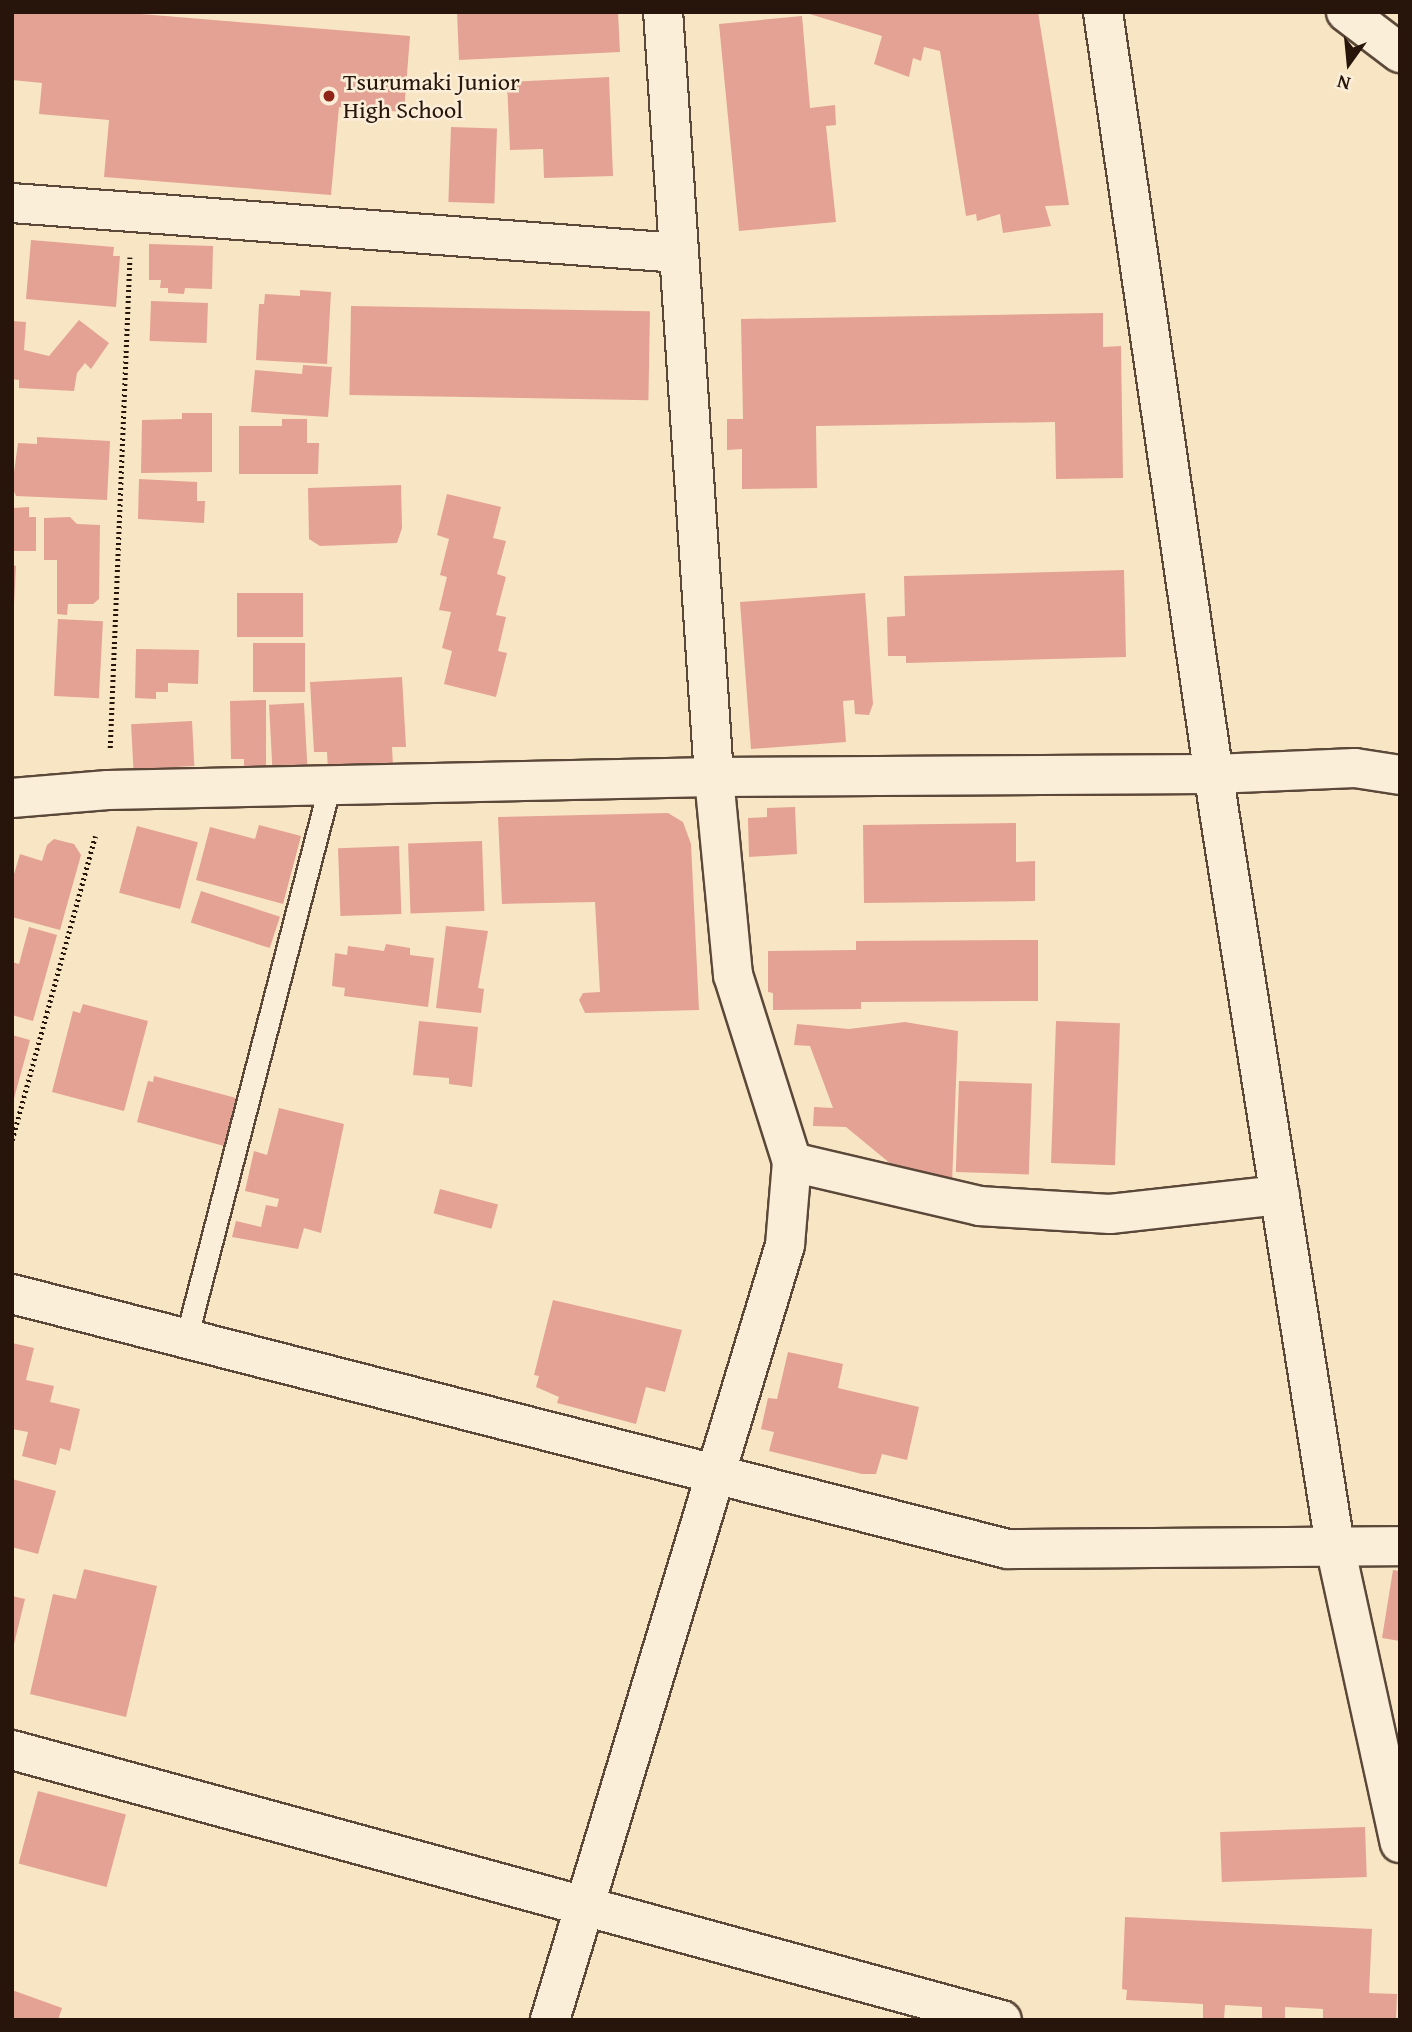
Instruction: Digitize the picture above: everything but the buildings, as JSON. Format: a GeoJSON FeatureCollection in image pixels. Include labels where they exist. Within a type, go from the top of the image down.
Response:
{"type":"FeatureCollection","features":[{"type":"Feature","properties":{"kind":"street"},"geometry":{"type":"LineString","coordinates":[[550,2020],[785,1245],[792,1162],[733,975],[714,777],[663,12]]}},
{"type":"Feature","properties":{"kind":"street"},"geometry":{"type":"LineString","coordinates":[[1103,12],[1214,774],[1335,1546],[1400,1843]]}},
{"type":"Feature","properties":{"kind":"street"},"geometry":{"type":"LineString","coordinates":[[1346,12],[1399,49]]}},
{"type":"Feature","properties":{"kind":"street"},"geometry":{"type":"LineString","coordinates":[[12,203],[679,253]]}},
{"type":"Feature","properties":{"kind":"street"},"geometry":{"type":"LineString","coordinates":[[12,798],[108,790],[329,788],[714,777],[1214,774],[1355,768],[1400,775]]}},
{"type":"Feature","properties":{"kind":"street"},"geometry":{"type":"LineString","coordinates":[[792,1162],[978,1206],[1110,1214],[1280,1195]]}},
{"type":"Feature","properties":{"kind":"street"},"geometry":{"type":"LineString","coordinates":[[12,1294],[1007,1549],[1400,1546]]}},
{"type":"Feature","properties":{"kind":"street"},"geometry":{"type":"LineString","coordinates":[[12,1751],[584,1909],[1002,2020]]}},
{"type":"Feature","properties":{"kind":"lane"},"geometry":{"type":"LineString","coordinates":[[186,1339],[329,788]]}},
{"type":"Feature","properties":{"kind":"path"},"geometry":{"type":"LineString","coordinates":[[12,1140],[108,790],[132,214]]}},
{"type":"Feature","properties":{"kind":"place","name":"Tsurumaki Junior High School"},"geometry":{"type":"Point","coordinates":[329,96]}}]}
